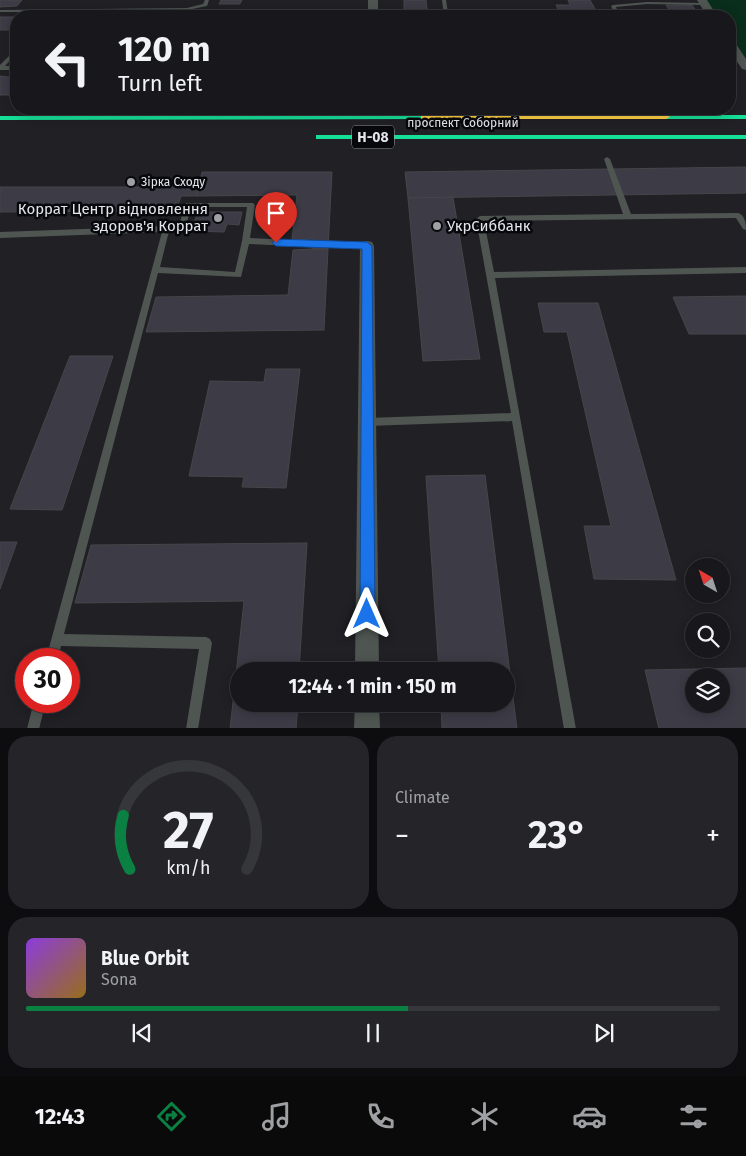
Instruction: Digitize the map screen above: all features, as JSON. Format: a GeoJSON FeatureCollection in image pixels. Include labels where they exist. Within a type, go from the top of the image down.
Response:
{"type":"FeatureCollection","features":[{"type":"Feature","properties":{"kind":"main road","name":"проспект Соборний"},"geometry":{"type":"LineString","coordinates":[[0,118],[746,117]]}},
{"type":"Feature","properties":{"kind":"main road","name":"проспект Соборний"},"geometry":{"type":"LineString","coordinates":[[306,137],[746,138]]}},
{"type":"Feature","properties":{"kind":"street"},"geometry":{"type":"LineString","coordinates":[[736,51],[746,66]]}},
{"type":"Feature","properties":{"kind":"street"},"geometry":{"type":"LineString","coordinates":[[367,246],[367,662]]}},
{"type":"Feature","properties":{"kind":"street"},"geometry":{"type":"LineString","coordinates":[[367,712],[367,728]]}},
{"type":"Feature","properties":{"kind":"lane"},"geometry":{"type":"LineString","coordinates":[[57,10],[187,9],[205,5],[207,0]]}},
{"type":"Feature","properties":{"kind":"lane"},"geometry":{"type":"LineString","coordinates":[[615,10],[613,6],[646,2],[703,2]]}},
{"type":"Feature","properties":{"kind":"lane"},"geometry":{"type":"LineString","coordinates":[[10,57],[0,68],[10,68]]}},
{"type":"Feature","properties":{"kind":"lane"},"geometry":{"type":"LineString","coordinates":[[607,159],[628,217]]}},
{"type":"Feature","properties":{"kind":"lane"},"geometry":{"type":"LineString","coordinates":[[0,235],[166,229],[183,224],[188,205],[251,205],[246,241],[238,275],[155,270]]}},
{"type":"Feature","properties":{"kind":"lane"},"geometry":{"type":"LineString","coordinates":[[570,728],[480,219],[738,215],[746,227]]}},
{"type":"Feature","properties":{"kind":"lane"},"geometry":{"type":"LineString","coordinates":[[55,648],[166,229]]}},
{"type":"Feature","properties":{"kind":"lane"},"geometry":{"type":"LineString","coordinates":[[246,241],[367,246]]}},
{"type":"Feature","properties":{"kind":"lane"},"geometry":{"type":"LineString","coordinates":[[490,274],[746,270]]}},
{"type":"Feature","properties":{"kind":"lane"},"geometry":{"type":"LineString","coordinates":[[367,422],[516,417]]}},
{"type":"Feature","properties":{"kind":"lane"},"geometry":{"type":"LineString","coordinates":[[57,640],[206,643],[192,728]]}},
{"type":"Feature","properties":{"kind":"lane"},"geometry":{"type":"LineString","coordinates":[[33,728],[37,713]]}},
{"type":"Feature","properties":{"kind":"green space"},"geometry":{"type":"Polygon","coordinates":[[[702,0],[746,0],[746,67],[736,52],[736,10],[708,10],[702,0]]]}},
{"type":"Feature","properties":{"kind":"building"},"geometry":{"type":"Polygon","coordinates":[[[0,0],[22,0],[17,6],[0,7],[0,0]]]}},
{"type":"Feature","properties":{"kind":"building"},"geometry":{"type":"Polygon","coordinates":[[[221,0],[242,0],[240,4],[219,4],[221,0]]]}},
{"type":"Feature","properties":{"kind":"building"},"geometry":{"type":"Polygon","coordinates":[[[404,0],[426,0],[427,10],[404,10],[404,0]]]}},
{"type":"Feature","properties":{"kind":"building"},"geometry":{"type":"Polygon","coordinates":[[[568,0],[590,0],[596,10],[558,10],[556,5],[570,5],[568,0]]]}},
{"type":"Feature","properties":{"kind":"building"},"geometry":{"type":"Polygon","coordinates":[[[666,5],[692,5],[696,10],[669,10],[666,5]]]}},
{"type":"Feature","properties":{"kind":"building"},"geometry":{"type":"Polygon","coordinates":[[[0,17],[10,17],[10,30],[0,30],[0,17]]]}},
{"type":"Feature","properties":{"kind":"building"},"geometry":{"type":"Polygon","coordinates":[[[0,76],[10,77],[10,95],[0,95],[0,76]]]}},
{"type":"Feature","properties":{"kind":"building"},"geometry":{"type":"Polygon","coordinates":[[[746,167],[746,193],[408,198],[405,172],[746,167]]]}},
{"type":"Feature","properties":{"kind":"building"},"geometry":{"type":"Polygon","coordinates":[[[202,172],[332,172],[328,249],[312,249],[313,239],[292,240],[297,195],[196,196],[202,172]]]}},
{"type":"Feature","properties":{"kind":"building"},"geometry":{"type":"Polygon","coordinates":[[[0,187],[198,187],[196,196],[181,196],[176,211],[0,212],[0,187]]]}},
{"type":"Feature","properties":{"kind":"building"},"geometry":{"type":"Polygon","coordinates":[[[453,197],[480,359],[423,361],[408,198],[453,197]]]}},
{"type":"Feature","properties":{"kind":"building","name":"Коррат Центр відновлення здоров'я Коррат"},"geometry":{"type":"Polygon","coordinates":[[[198,212],[242,212],[239,225],[227,224],[224,232],[191,231],[198,212]]]}},
{"type":"Feature","properties":{"kind":"building"},"geometry":{"type":"Polygon","coordinates":[[[328,249],[324,330],[146,332],[156,297],[288,295],[293,250],[328,249]]]}},
{"type":"Feature","properties":{"kind":"building"},"geometry":{"type":"Polygon","coordinates":[[[746,296],[746,334],[689,334],[673,297],[746,296]]]}},
{"type":"Feature","properties":{"kind":"building"},"geometry":{"type":"Polygon","coordinates":[[[538,303],[598,303],[676,580],[594,579],[584,526],[611,526],[567,332],[544,332],[538,303]]]}},
{"type":"Feature","properties":{"kind":"building"},"geometry":{"type":"Polygon","coordinates":[[[70,356],[113,356],[62,510],[10,509],[70,356]]]}},
{"type":"Feature","properties":{"kind":"building"},"geometry":{"type":"Polygon","coordinates":[[[266,369],[300,369],[286,488],[242,487],[244,477],[189,476],[210,381],[264,382],[266,369]]]}},
{"type":"Feature","properties":{"kind":"building"},"geometry":{"type":"Polygon","coordinates":[[[485,475],[509,662],[438,662],[426,476],[485,475]]]}},
{"type":"Feature","properties":{"kind":"building"},"geometry":{"type":"Polygon","coordinates":[[[0,542],[17,542],[0,589],[0,542]]]}},
{"type":"Feature","properties":{"kind":"building"},"geometry":{"type":"Polygon","coordinates":[[[307,543],[300,662],[237,662],[244,601],[75,603],[91,545],[307,543]]]}},
{"type":"Feature","properties":{"kind":"building"},"geometry":{"type":"Polygon","coordinates":[[[730,668],[746,668],[746,728],[659,728],[645,670],[685,669],[685,713],[730,713],[730,668]]]}},
{"type":"Feature","properties":{"kind":"building"},"geometry":{"type":"Polygon","coordinates":[[[232,712],[297,712],[296,728],[230,728],[232,712]]]}},
{"type":"Feature","properties":{"kind":"building"},"geometry":{"type":"Polygon","coordinates":[[[441,712],[515,712],[517,728],[442,728],[441,712]]]}},
{"type":"Feature","properties":{"kind":"traffic: fast"},"geometry":{"type":"LineString","coordinates":[[0,118],[424,117]]}},
{"type":"Feature","properties":{"kind":"traffic: fast"},"geometry":{"type":"LineString","coordinates":[[666,117],[746,117]]}},
{"type":"Feature","properties":{"kind":"traffic: fast"},"geometry":{"type":"LineString","coordinates":[[319,137],[746,137]]}},
{"type":"Feature","properties":{"kind":"traffic: slow"},"geometry":{"type":"LineString","coordinates":[[424,117],[666,117]]}},
{"type":"Feature","properties":{"kind":"place","name":"Зірка Сходу"},"geometry":{"type":"Point","coordinates":[131,182]}},
{"type":"Feature","properties":{"kind":"place","name":"Коррат Центр відновлення здоров'я Коррат"},"geometry":{"type":"Point","coordinates":[218,218]}},
{"type":"Feature","properties":{"kind":"place","name":"УкрСиббанк"},"geometry":{"type":"Point","coordinates":[437,226]}},
{"type":"Feature","properties":{"kind":"route"},"geometry":{"type":"LineString","coordinates":[[276,243],[367,246],[367,614]]}}]}
